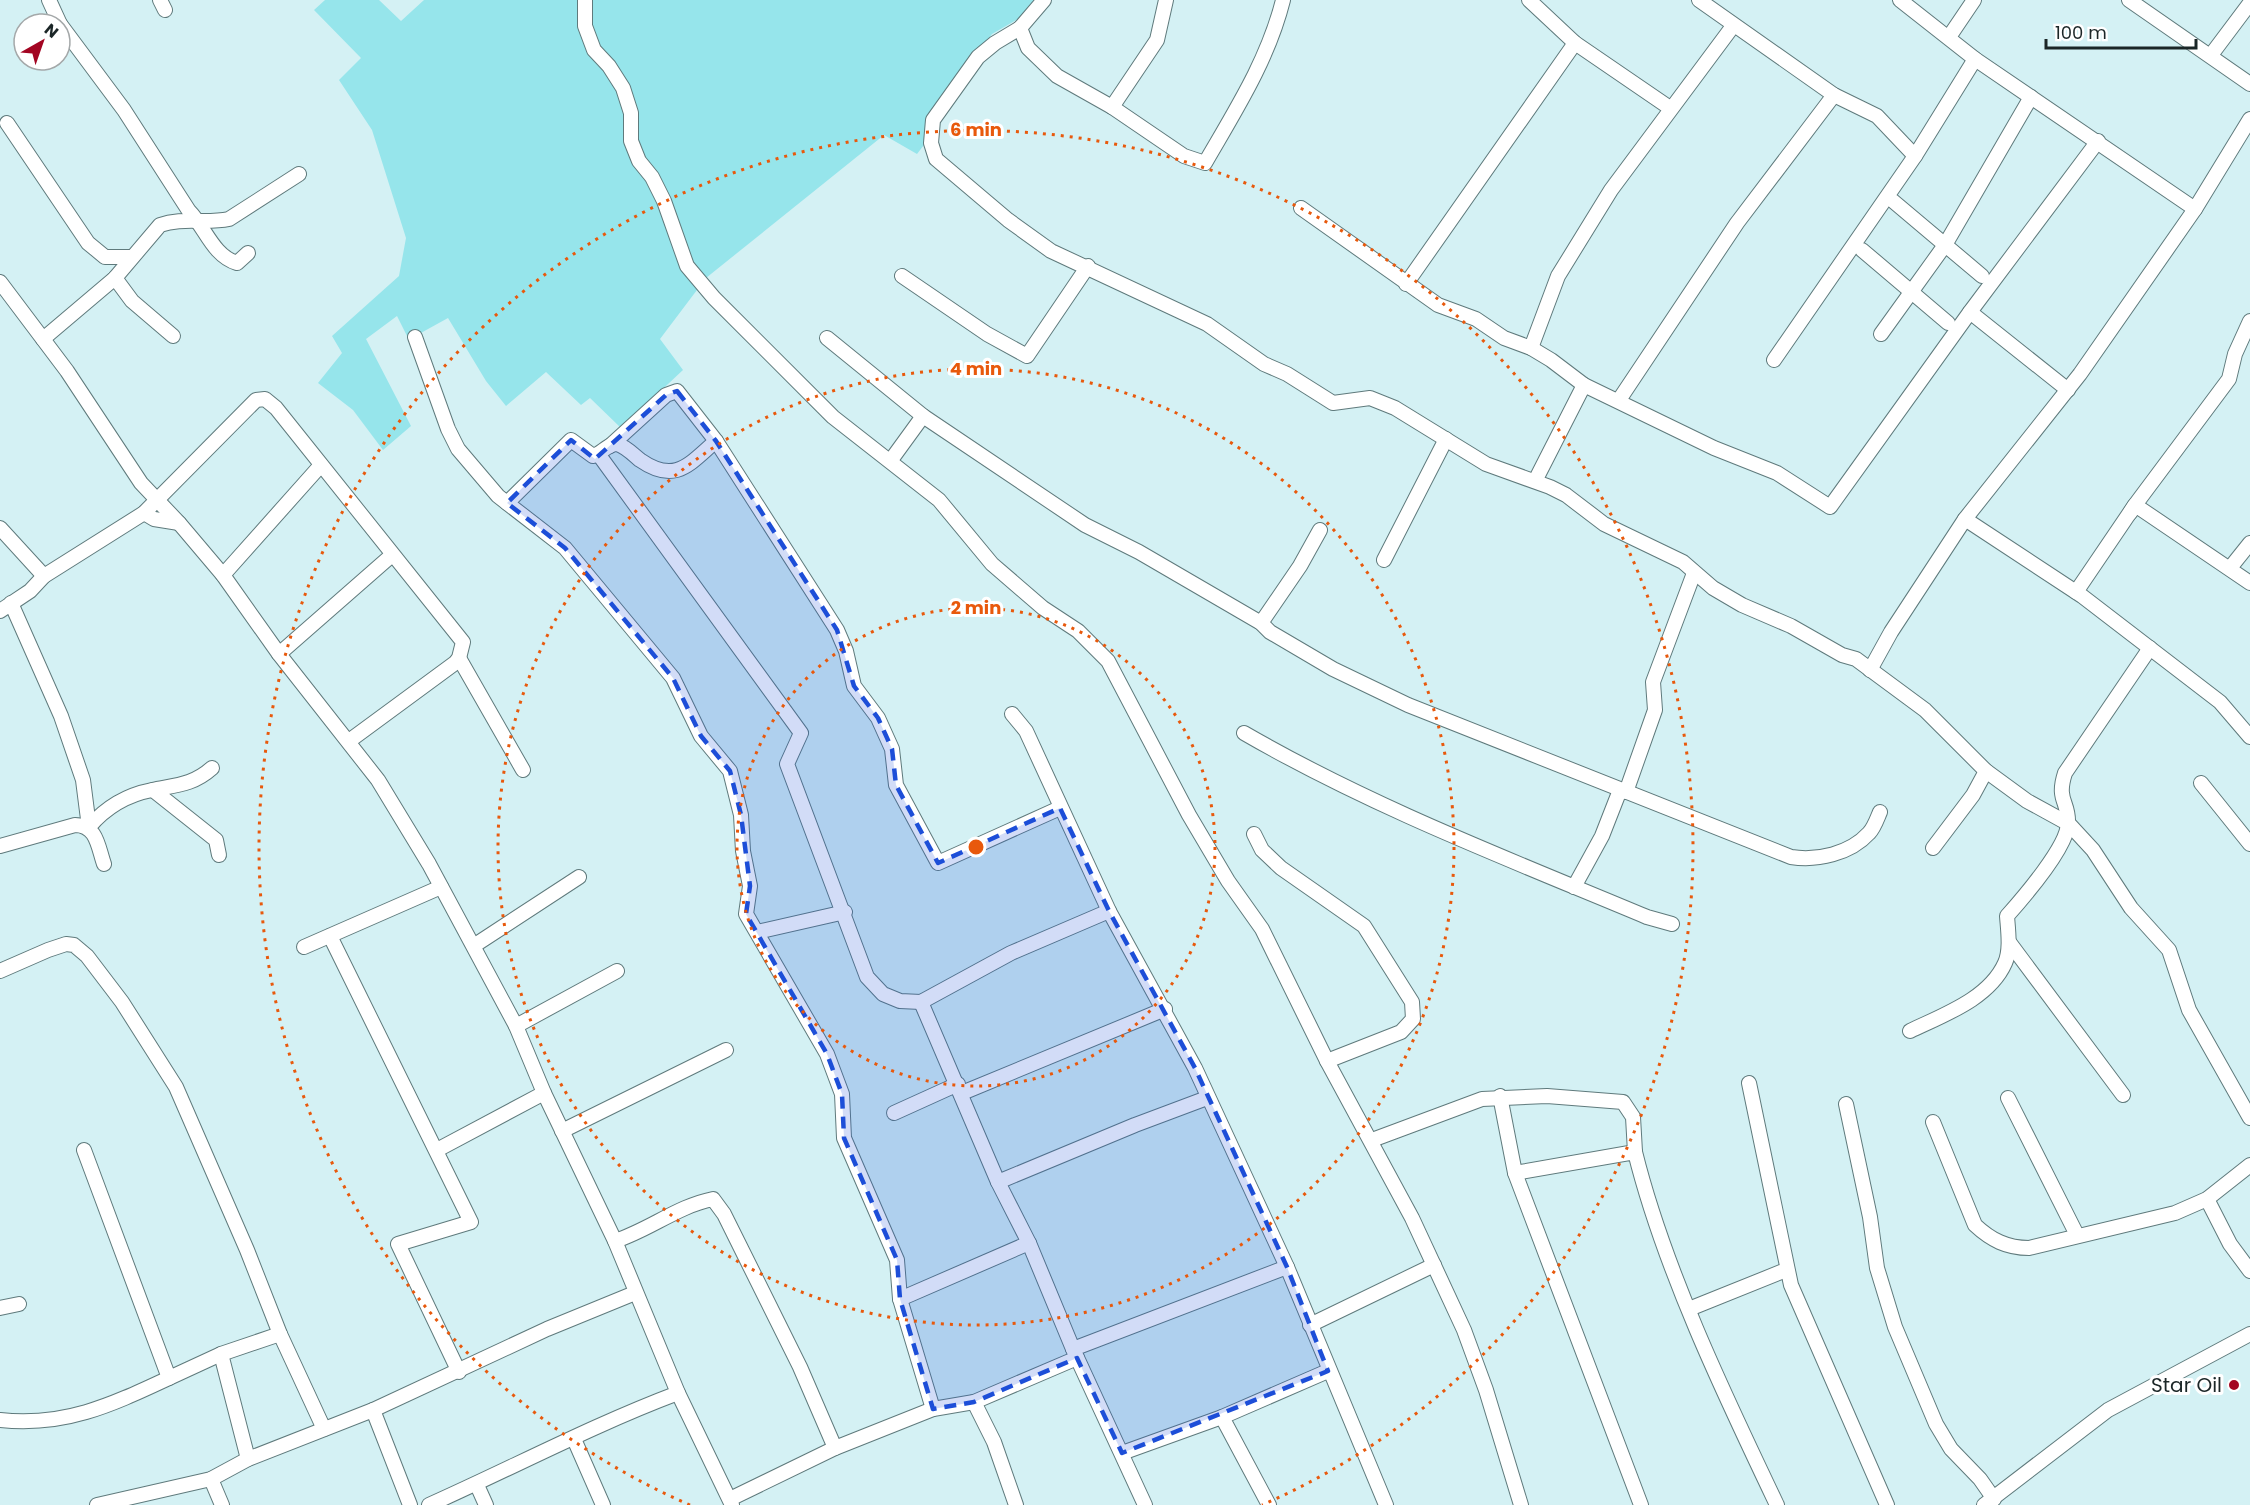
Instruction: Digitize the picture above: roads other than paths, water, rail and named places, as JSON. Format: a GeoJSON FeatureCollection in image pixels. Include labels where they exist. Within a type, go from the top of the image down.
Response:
{"type":"FeatureCollection","features":[{"type":"Feature","properties":{"kind":"street"},"geometry":{"type":"LineString","coordinates":[[585,0],[585,26],[594,50],[609,66],[623,88],[631,113],[631,141],[639,161],[652,177],[664,201],[687,266],[714,298],[833,417],[891,460],[939,500],[992,564],[1042,608],[1078,631],[1108,660],[1189,815],[1228,881],[1262,929],[1327,1060],[1372,1140],[1434,1266],[1464,1330],[1486,1390],[1521,1505]]}},
{"type":"Feature","properties":{"kind":"street"},"geometry":{"type":"LineString","coordinates":[[1044,0],[1020,28],[995,43],[978,57],[933,120],[931,143],[936,159],[1008,220],[1051,251],[1088,266],[1194,320],[1207,324],[1264,364],[1287,374],[1333,403],[1370,398],[1395,408],[1485,464],[1535,481],[1566,495],[1604,524],[1683,562],[1694,573],[1742,605],[1809,634],[1870,670],[1925,710],[1986,771],[2027,801],[2068,824],[2093,850],[2131,908],[2169,950],[2189,1010],[2250,1118]]}},
{"type":"Feature","properties":{"kind":"street"},"geometry":{"type":"LineString","coordinates":[[1112,107],[1157,40],[1166,0]]}},
{"type":"Feature","properties":{"kind":"street"},"geometry":{"type":"LineString","coordinates":[[1020,28],[1028,48],[1057,76],[1112,107],[1184,156],[1205,163],[1241,102],[1263,57],[1282,0]]}},
{"type":"Feature","properties":{"kind":"street"},"geometry":{"type":"LineString","coordinates":[[1528,0],[1575,43],[1670,108]]}},
{"type":"Feature","properties":{"kind":"street"},"geometry":{"type":"LineString","coordinates":[[1699,0],[1834,95],[1877,116],[1915,156]]}},
{"type":"Feature","properties":{"kind":"street"},"geometry":{"type":"LineString","coordinates":[[1900,0],[1975,59],[2195,209]]}},
{"type":"Feature","properties":{"kind":"street"},"geometry":{"type":"LineString","coordinates":[[1949,37],[1974,0]]}},
{"type":"Feature","properties":{"kind":"street"},"geometry":{"type":"LineString","coordinates":[[2129,0],[2250,84]]}},
{"type":"Feature","properties":{"kind":"street"},"geometry":{"type":"LineString","coordinates":[[2211,55],[2250,3]]}},
{"type":"Feature","properties":{"kind":"street"},"geometry":{"type":"LineString","coordinates":[[1530,348],[1558,276],[1611,190],[1733,26]]}},
{"type":"Feature","properties":{"kind":"street"},"geometry":{"type":"LineString","coordinates":[[72,40],[124,110],[189,211],[200,222],[206,237],[230,261],[237,263],[248,253]]}},
{"type":"Feature","properties":{"kind":"street"},"geometry":{"type":"LineString","coordinates":[[1406,284],[1575,43]]}},
{"type":"Feature","properties":{"kind":"street"},"geometry":{"type":"LineString","coordinates":[[1774,360],[1915,156],[1975,59]]}},
{"type":"Feature","properties":{"kind":"street"},"geometry":{"type":"LineString","coordinates":[[1619,400],[1737,223],[1834,95]]}},
{"type":"Feature","properties":{"kind":"street"},"geometry":{"type":"LineString","coordinates":[[1881,334],[1945,245],[2031,98]]}},
{"type":"Feature","properties":{"kind":"street"},"geometry":{"type":"LineString","coordinates":[[1870,670],[1965,519],[2068,390],[2195,209],[2250,119]]}},
{"type":"Feature","properties":{"kind":"street"},"geometry":{"type":"LineString","coordinates":[[7,123],[88,243],[105,256],[132,257]]}},
{"type":"Feature","properties":{"kind":"street"},"geometry":{"type":"LineString","coordinates":[[1301,208],[1438,305],[1476,319],[1504,338],[1530,348],[1551,360],[1584,385],[1619,400],[1713,448],[1777,473],[1830,507],[1970,312],[2097,141]]}},
{"type":"Feature","properties":{"kind":"street"},"geometry":{"type":"LineString","coordinates":[[43,339],[115,278],[160,225],[170,221],[200,222],[229,219],[299,174]]}},
{"type":"Feature","properties":{"kind":"street"},"geometry":{"type":"LineString","coordinates":[[1893,201],[1982,276]]}},
{"type":"Feature","properties":{"kind":"street"},"geometry":{"type":"LineString","coordinates":[[1862,250],[1948,322]]}},
{"type":"Feature","properties":{"kind":"street"},"geometry":{"type":"LineString","coordinates":[[902,276],[987,334],[1027,356],[1088,266]]}},
{"type":"Feature","properties":{"kind":"street"},"geometry":{"type":"LineString","coordinates":[[115,278],[132,301],[173,336]]}},
{"type":"Feature","properties":{"kind":"street"},"geometry":{"type":"LineString","coordinates":[[0,282],[43,339],[141,483],[180,523],[222,575],[279,654],[378,780],[475,945],[516,1026],[544,1093],[615,1241],[678,1392],[731,1502],[835,1448],[933,1409],[974,1402],[1075,1353],[1287,1268]]}},
{"type":"Feature","properties":{"kind":"street"},"geometry":{"type":"LineString","coordinates":[[1970,312],[2068,390]]}},
{"type":"Feature","properties":{"kind":"street"},"geometry":{"type":"LineString","coordinates":[[2079,594],[2135,505],[2229,379],[2235,354],[2250,321]]}},
{"type":"Feature","properties":{"kind":"street"},"geometry":{"type":"LineString","coordinates":[[415,337],[448,429],[458,449],[507,503],[565,548],[673,678],[701,736],[730,771],[741,815],[743,851],[750,886],[746,914],[827,1054],[842,1094],[844,1138],[897,1260],[900,1299],[933,1409]]}},
{"type":"Feature","properties":{"kind":"street"},"geometry":{"type":"LineString","coordinates":[[827,338],[923,416],[1085,525],[1139,552],[1261,623],[1270,632],[1333,669],[1408,705],[1791,857],[1811,860],[1835,853],[1870,833],[1880,812]]}},
{"type":"Feature","properties":{"kind":"street"},"geometry":{"type":"LineString","coordinates":[[1535,481],[1584,385]]}},
{"type":"Feature","properties":{"kind":"street"},"geometry":{"type":"LineString","coordinates":[[605,450],[666,395],[677,391],[716,441],[837,630],[854,686],[878,718],[892,750],[896,785],[938,862],[1060,808]]}},
{"type":"Feature","properties":{"kind":"street"},"geometry":{"type":"LineString","coordinates":[[104,864],[94,833],[89,827],[83,780],[68,737],[5,607],[30,591],[44,576],[144,513],[256,400],[265,399],[276,408],[463,642],[459,658],[349,741]]}},
{"type":"Feature","properties":{"kind":"street"},"geometry":{"type":"LineString","coordinates":[[891,460],[923,416]]}},
{"type":"Feature","properties":{"kind":"street"},"geometry":{"type":"LineString","coordinates":[[1384,560],[1446,439]]}},
{"type":"Feature","properties":{"kind":"street"},"geometry":{"type":"LineString","coordinates":[[507,503],[571,440],[593,456],[620,445],[644,462],[672,472],[683,469],[716,441]]}},
{"type":"Feature","properties":{"kind":"street"},"geometry":{"type":"LineString","coordinates":[[605,450],[801,733],[787,764],[867,976],[883,994],[900,1001],[921,1002],[1011,953],[1109,911]]}},
{"type":"Feature","properties":{"kind":"street"},"geometry":{"type":"LineString","coordinates":[[222,575],[321,465]]}},
{"type":"Feature","properties":{"kind":"street"},"geometry":{"type":"LineString","coordinates":[[2135,505],[2250,583]]}},
{"type":"Feature","properties":{"kind":"street"},"geometry":{"type":"LineString","coordinates":[[144,513],[154,519],[180,523]]}},
{"type":"Feature","properties":{"kind":"street"},"geometry":{"type":"LineString","coordinates":[[1965,519],[2079,594],[2150,648],[2220,702],[2250,737]]}},
{"type":"Feature","properties":{"kind":"street"},"geometry":{"type":"LineString","coordinates":[[0,528],[44,576]]}},
{"type":"Feature","properties":{"kind":"street"},"geometry":{"type":"LineString","coordinates":[[1261,623],[1300,566],[1320,530]]}},
{"type":"Feature","properties":{"kind":"street"},"geometry":{"type":"LineString","coordinates":[[2230,568],[2250,543]]}},
{"type":"Feature","properties":{"kind":"street"},"geometry":{"type":"LineString","coordinates":[[279,654],[392,555]]}},
{"type":"Feature","properties":{"kind":"street"},"geometry":{"type":"LineString","coordinates":[[1574,887],[1623,791],[1655,710],[1653,682],[1694,573]]}},
{"type":"Feature","properties":{"kind":"street"},"geometry":{"type":"LineString","coordinates":[[1910,1031],[1962,1006],[1980,993],[2006,963],[2007,916],[2050,862],[2068,824],[2060,789],[2065,773],[2150,648]]}},
{"type":"Feature","properties":{"kind":"street"},"geometry":{"type":"LineString","coordinates":[[459,658],[523,770]]}},
{"type":"Feature","properties":{"kind":"street"},"geometry":{"type":"LineString","coordinates":[[1012,714],[1026,731],[1109,911],[1165,1009],[1195,1068],[1287,1268],[1328,1371],[1386,1505]]}},
{"type":"Feature","properties":{"kind":"street"},"geometry":{"type":"LineString","coordinates":[[1244,733],[1338,784],[1574,887],[1647,917],[1672,924]]}},
{"type":"Feature","properties":{"kind":"street"},"geometry":{"type":"LineString","coordinates":[[89,827],[114,804],[153,790],[186,785],[212,768]]}},
{"type":"Feature","properties":{"kind":"street"},"geometry":{"type":"LineString","coordinates":[[1934,848],[1973,795],[1986,771]]}},
{"type":"Feature","properties":{"kind":"street"},"geometry":{"type":"LineString","coordinates":[[2201,783],[2250,844]]}},
{"type":"Feature","properties":{"kind":"street"},"geometry":{"type":"LineString","coordinates":[[153,790],[216,840],[219,855]]}},
{"type":"Feature","properties":{"kind":"street"},"geometry":{"type":"LineString","coordinates":[[0,846],[75,825],[89,827]]}},
{"type":"Feature","properties":{"kind":"street"},"geometry":{"type":"LineString","coordinates":[[1254,834],[1262,850],[1281,868],[1364,926],[1412,1002],[1413,1019],[1401,1032],[1327,1060]]}},
{"type":"Feature","properties":{"kind":"street"},"geometry":{"type":"LineString","coordinates":[[475,945],[579,877]]}},
{"type":"Feature","properties":{"kind":"street"},"geometry":{"type":"LineString","coordinates":[[304,947],[441,887]]}},
{"type":"Feature","properties":{"kind":"street"},"geometry":{"type":"LineString","coordinates":[[757,932],[844,912]]}},
{"type":"Feature","properties":{"kind":"street"},"geometry":{"type":"LineString","coordinates":[[330,936],[471,1222],[398,1244],[459,1372]]}},
{"type":"Feature","properties":{"kind":"street"},"geometry":{"type":"LineString","coordinates":[[2008,942],[2123,1095]]}},
{"type":"Feature","properties":{"kind":"street"},"geometry":{"type":"LineString","coordinates":[[0,971],[48,950],[66,944],[74,945],[87,956],[150,1042],[176,1087],[247,1250],[280,1334],[324,1429]]}},
{"type":"Feature","properties":{"kind":"street"},"geometry":{"type":"LineString","coordinates":[[516,1026],[617,971]]}},
{"type":"Feature","properties":{"kind":"street"},"geometry":{"type":"LineString","coordinates":[[921,1002],[998,1182],[1029,1243],[1075,1353],[1145,1505]]}},
{"type":"Feature","properties":{"kind":"street"},"geometry":{"type":"LineString","coordinates":[[894,1113],[1165,1009]]}},
{"type":"Feature","properties":{"kind":"street"},"geometry":{"type":"LineString","coordinates":[[562,1131],[726,1050]]}},
{"type":"Feature","properties":{"kind":"street"},"geometry":{"type":"LineString","coordinates":[[1749,1083],[1786,1270],[1887,1505]]}},
{"type":"Feature","properties":{"kind":"street"},"geometry":{"type":"LineString","coordinates":[[437,1150],[544,1093]]}},
{"type":"Feature","properties":{"kind":"street"},"geometry":{"type":"LineString","coordinates":[[1372,1140],[1457,1106],[1500,1096],[1557,1096],[1623,1102],[1633,1117],[1635,1152],[1644,1187],[1689,1309],[1777,1505]]}},
{"type":"Feature","properties":{"kind":"street"},"geometry":{"type":"LineString","coordinates":[[1500,1096],[1515,1173],[1641,1505]]}},
{"type":"Feature","properties":{"kind":"street"},"geometry":{"type":"LineString","coordinates":[[998,1182],[1207,1098]]}},
{"type":"Feature","properties":{"kind":"street"},"geometry":{"type":"LineString","coordinates":[[2008,1098],[2076,1235]]}},
{"type":"Feature","properties":{"kind":"street"},"geometry":{"type":"LineString","coordinates":[[1846,1104],[1870,1217],[1877,1268],[1899,1337],[1936,1424],[1951,1449],[1980,1479],[1989,1502],[2108,1410],[2250,1335]]}},
{"type":"Feature","properties":{"kind":"street"},"geometry":{"type":"LineString","coordinates":[[1932,1122],[1975,1225],[1988,1237],[2012,1248],[2029,1248],[2076,1235],[2154,1220],[2207,1199],[2250,1165]]}},
{"type":"Feature","properties":{"kind":"street"},"geometry":{"type":"LineString","coordinates":[[84,1150],[169,1378]]}},
{"type":"Feature","properties":{"kind":"street"},"geometry":{"type":"LineString","coordinates":[[1515,1173],[1635,1152]]}},
{"type":"Feature","properties":{"kind":"street"},"geometry":{"type":"LineString","coordinates":[[615,1241],[635,1235],[699,1202],[713,1199],[724,1214],[800,1367],[835,1448]]}},
{"type":"Feature","properties":{"kind":"street"},"geometry":{"type":"LineString","coordinates":[[2207,1199],[2230,1244],[2250,1270]]}},
{"type":"Feature","properties":{"kind":"street"},"geometry":{"type":"LineString","coordinates":[[900,1299],[1029,1243]]}},
{"type":"Feature","properties":{"kind":"street"},"geometry":{"type":"LineString","coordinates":[[1310,1325],[1434,1266]]}},
{"type":"Feature","properties":{"kind":"street"},"geometry":{"type":"LineString","coordinates":[[1689,1309],[1786,1270]]}},
{"type":"Feature","properties":{"kind":"street"},"geometry":{"type":"LineString","coordinates":[[98,1505],[211,1479],[248,1458],[373,1410],[459,1372],[547,1329],[636,1293]]}},
{"type":"Feature","properties":{"kind":"street"},"geometry":{"type":"LineString","coordinates":[[0,1308],[19,1304]]}},
{"type":"Feature","properties":{"kind":"street"},"geometry":{"type":"LineString","coordinates":[[0,1420],[29,1423],[62,1420],[98,1409],[221,1354],[280,1334]]}},
{"type":"Feature","properties":{"kind":"street"},"geometry":{"type":"LineString","coordinates":[[221,1354],[248,1458]]}},
{"type":"Feature","properties":{"kind":"street"},"geometry":{"type":"LineString","coordinates":[[1122,1453],[1222,1416],[1328,1371]]}},
{"type":"Feature","properties":{"kind":"street"},"geometry":{"type":"LineString","coordinates":[[429,1505],[477,1485],[632,1410],[678,1392]]}},
{"type":"Feature","properties":{"kind":"street"},"geometry":{"type":"LineString","coordinates":[[974,1402],[994,1442],[1013,1504]]}},
{"type":"Feature","properties":{"kind":"street"},"geometry":{"type":"LineString","coordinates":[[373,1410],[410,1505]]}},
{"type":"Feature","properties":{"kind":"street"},"geometry":{"type":"LineString","coordinates":[[1222,1416],[1269,1505]]}},
{"type":"Feature","properties":{"kind":"street"},"geometry":{"type":"LineString","coordinates":[[574,1439],[603,1505]]}},
{"type":"Feature","properties":{"kind":"street"},"geometry":{"type":"LineString","coordinates":[[211,1479],[222,1505]]}},
{"type":"Feature","properties":{"kind":"street"},"geometry":{"type":"LineString","coordinates":[[477,1485],[486,1505]]}},
{"type":"Feature","properties":{"kind":"place","name":"Star Oil"},"geometry":{"type":"Point","coordinates":[2234,1385]}}]}
